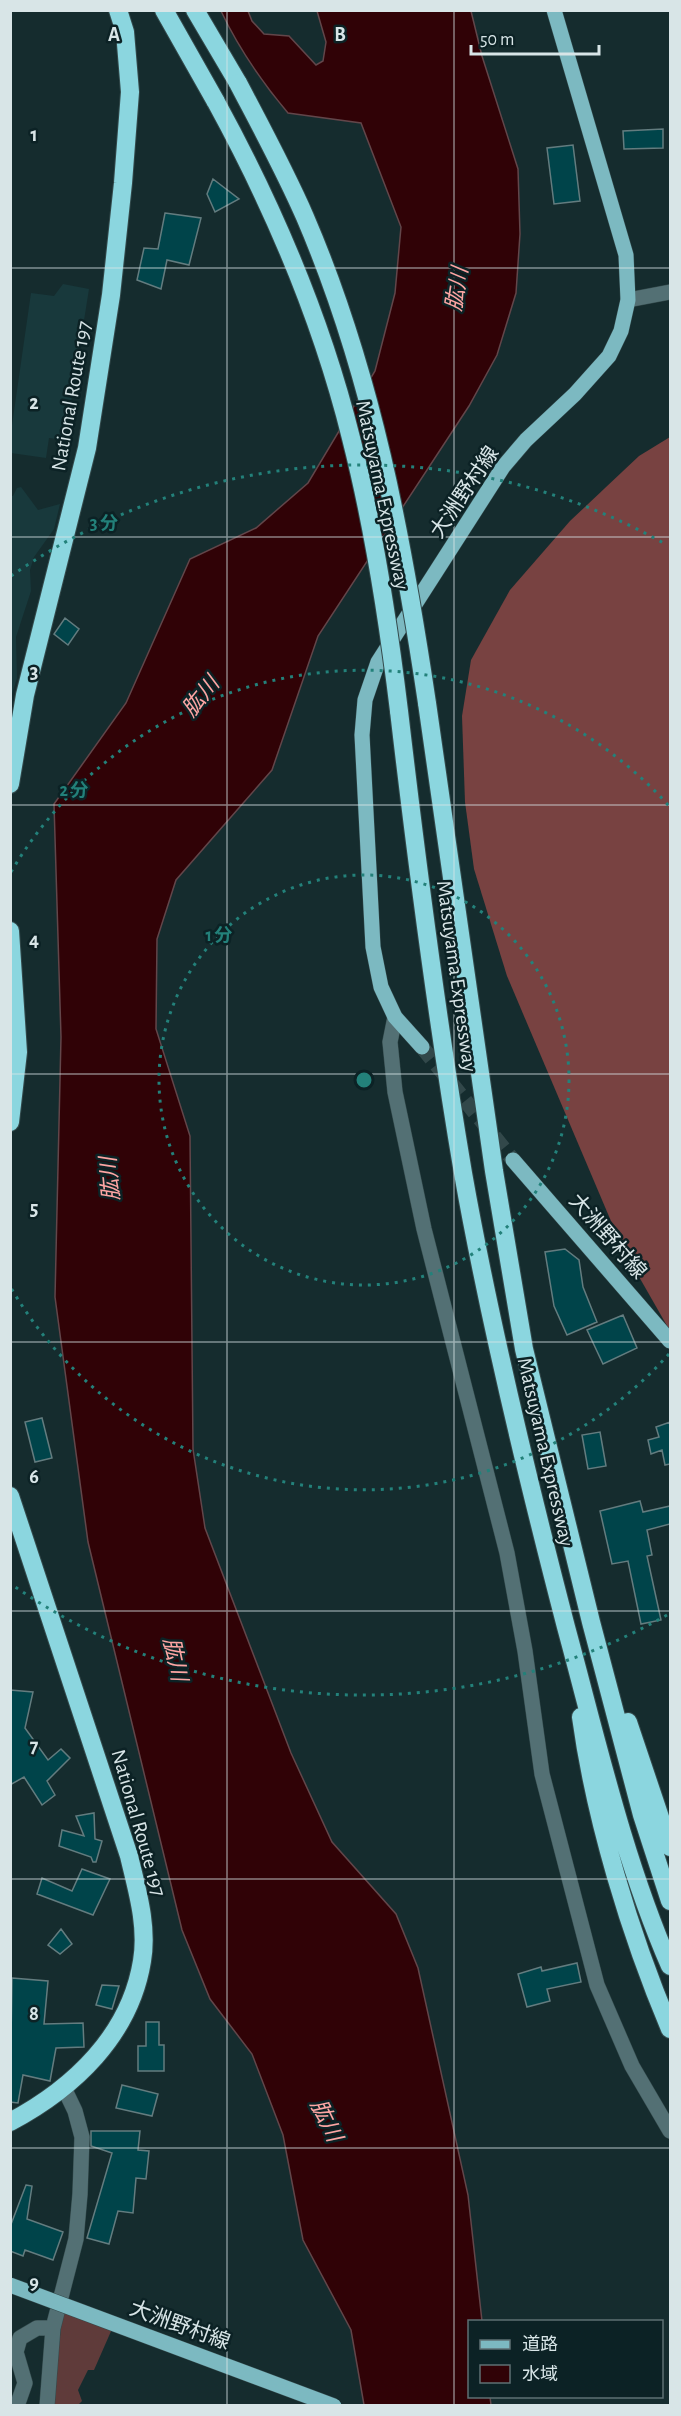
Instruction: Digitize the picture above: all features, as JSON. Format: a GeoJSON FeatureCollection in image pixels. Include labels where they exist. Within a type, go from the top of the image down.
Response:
{"type":"FeatureCollection","features":[{"type":"Feature","properties":{"kind":"highway","name":"National Route 197"},"geometry":{"type":"LineString","coordinates":[[10,784],[25,695],[87,448],[111,295],[130,92],[125,32],[118,10]]}},
{"type":"Feature","properties":{"kind":"highway","name":"Matsuyama Expressway"},"geometry":{"type":"LineString","coordinates":[[164,10],[249,162],[279,230],[308,302],[351,438],[380,581],[435,987],[464,1173],[500,1354],[541,1531],[628,1857],[653,1927],[670,1966]]}},
{"type":"Feature","properties":{"kind":"highway","name":"Matsuyama Expressway"},"geometry":{"type":"LineString","coordinates":[[195,10],[238,83],[304,216],[334,293],[377,428],[407,573],[494,1172],[522,1337],[591,1622],[642,1815],[670,1901]]}},
{"type":"Feature","properties":{"kind":"highway"},"geometry":{"type":"LineString","coordinates":[[10,931],[18,1052],[10,1122]]}},
{"type":"Feature","properties":{"kind":"highway","name":"National Route 197"},"geometry":{"type":"LineString","coordinates":[[10,1496],[129,1857],[142,1915],[143,1960],[127,2011],[105,2048],[64,2088],[10,2122]]}},
{"type":"Feature","properties":{"kind":"highway"},"geometry":{"type":"LineString","coordinates":[[591,1622],[623,1705],[670,1847]]}},
{"type":"Feature","properties":{"kind":"highway"},"geometry":{"type":"LineString","coordinates":[[569,1638],[585,1748],[605,1834],[645,1970],[670,2029]]}},
{"type":"Feature","properties":{"kind":"main road","name":"大洲野村線"},"geometry":{"type":"LineString","coordinates":[[422,1047],[395,1017],[381,987],[373,947],[362,735],[365,700],[378,662],[503,467],[526,440],[575,394],[609,356],[621,331],[628,300],[626,255],[554,10]]}},
{"type":"Feature","properties":{"kind":"main road","name":"大洲野村線"},"geometry":{"type":"LineString","coordinates":[[513,1160],[670,1341]]}},
{"type":"Feature","properties":{"kind":"main road","name":"大洲野村線"},"geometry":{"type":"LineString","coordinates":[[10,2285],[334,2406]]}},
{"type":"Feature","properties":{"kind":"street"},"geometry":{"type":"LineString","coordinates":[[628,300],[670,292]]}},
{"type":"Feature","properties":{"kind":"street"},"geometry":{"type":"LineString","coordinates":[[395,1017],[390,1042],[395,1092],[424,1229],[507,1553],[525,1651],[542,1774],[597,1985],[632,2067],[670,2131]]}},
{"type":"Feature","properties":{"kind":"street"},"geometry":{"type":"LineString","coordinates":[[47,2406],[53,2328],[76,2238],[80,2194],[82,2137],[75,2111],[64,2088]]}},
{"type":"Feature","properties":{"kind":"street"},"geometry":{"type":"LineString","coordinates":[[17,2406],[25,2383],[16,2352],[20,2338],[37,2328],[53,2328]]}},
{"type":"Feature","properties":{"kind":"shaded area"},"geometry":{"type":"Polygon","coordinates":[[[63,284],[89,289],[65,440],[49,438],[46,458],[11,453],[11,432],[31,293],[54,296],[63,284]]]}},
{"type":"Feature","properties":{"kind":"shaded area"},"geometry":{"type":"Polygon","coordinates":[[[670,437],[670,1331],[622,1247],[507,976],[474,869],[465,802],[462,716],[471,660],[510,590],[570,521],[639,456],[670,437]]]}},
{"type":"Feature","properties":{"kind":"shaded area"},"geometry":{"type":"Polygon","coordinates":[[[21,487],[38,510],[60,504],[54,529],[34,557],[30,570],[31,591],[16,637],[17,678],[11,697],[10,496],[13,496],[17,488],[21,487]]]}},
{"type":"Feature","properties":{"kind":"shaded area"},"geometry":{"type":"Polygon","coordinates":[[[63,2310],[112,2329],[94,2370],[88,2370],[78,2390],[82,2401],[78,2405],[52,2406],[63,2310]]]}},
{"type":"Feature","properties":{"kind":"water","name":"肱川"},"geometry":{"type":"Polygon","coordinates":[[[221,11],[248,11],[252,21],[264,34],[289,36],[316,65],[323,61],[326,42],[317,11],[471,11],[482,56],[518,169],[520,234],[516,293],[497,355],[469,406],[318,636],[272,770],[176,880],[157,939],[156,1029],[190,1136],[193,1449],[205,1528],[291,1753],[332,1842],[396,1914],[418,1968],[468,2195],[482,2320],[468,2320],[468,2398],[490,2398],[491,2405],[364,2405],[351,2330],[303,2240],[283,2135],[252,2054],[210,1999],[182,1930],[88,1542],[55,1297],[61,1037],[54,804],[126,703],[190,559],[256,528],[308,483],[375,371],[395,293],[401,227],[361,123],[288,113],[251,64],[221,11]]]}},
{"type":"Feature","properties":{"kind":"building"},"geometry":{"type":"Polygon","coordinates":[[[663,129],[663,148],[624,149],[623,131],[663,129]]]}},
{"type":"Feature","properties":{"kind":"building"},"geometry":{"type":"Polygon","coordinates":[[[573,145],[580,201],[554,204],[547,148],[573,145]]]}},
{"type":"Feature","properties":{"kind":"building"},"geometry":{"type":"Polygon","coordinates":[[[213,179],[239,199],[215,212],[207,194],[213,179]]]}},
{"type":"Feature","properties":{"kind":"building"},"geometry":{"type":"Polygon","coordinates":[[[165,213],[201,218],[189,265],[167,260],[161,289],[137,280],[144,248],[158,249],[165,213]]]}},
{"type":"Feature","properties":{"kind":"building"},"geometry":{"type":"Polygon","coordinates":[[[65,618],[79,629],[68,645],[54,634],[65,618]]]}},
{"type":"Feature","properties":{"kind":"building"},"geometry":{"type":"Polygon","coordinates":[[[565,1249],[579,1260],[583,1287],[597,1322],[567,1335],[554,1306],[545,1252],[565,1249]]]}},
{"type":"Feature","properties":{"kind":"building"},"geometry":{"type":"Polygon","coordinates":[[[623,1315],[637,1348],[603,1364],[587,1330],[623,1315]]]}},
{"type":"Feature","properties":{"kind":"building"},"geometry":{"type":"Polygon","coordinates":[[[42,1418],[52,1458],[35,1462],[25,1422],[42,1418]]]}},
{"type":"Feature","properties":{"kind":"building"},"geometry":{"type":"Polygon","coordinates":[[[670,1422],[670,1464],[665,1465],[662,1450],[651,1454],[648,1440],[659,1437],[656,1427],[670,1422]]]}},
{"type":"Feature","properties":{"kind":"building"},"geometry":{"type":"Polygon","coordinates":[[[600,1432],[606,1466],[588,1469],[582,1435],[600,1432]]]}},
{"type":"Feature","properties":{"kind":"building"},"geometry":{"type":"Polygon","coordinates":[[[640,1501],[643,1512],[670,1506],[670,1524],[647,1530],[652,1555],[647,1556],[661,1620],[641,1624],[628,1561],[612,1564],[600,1511],[640,1501]]]}},
{"type":"Feature","properties":{"kind":"building"},"geometry":{"type":"Polygon","coordinates":[[[10,1690],[33,1692],[25,1728],[48,1760],[61,1749],[70,1758],[47,1781],[55,1795],[42,1805],[24,1777],[10,1785],[10,1690]]]}},
{"type":"Feature","properties":{"kind":"building"},"geometry":{"type":"Polygon","coordinates":[[[94,1813],[95,1839],[102,1841],[96,1862],[93,1862],[91,1857],[59,1846],[62,1830],[84,1836],[76,1816],[94,1813]]]}},
{"type":"Feature","properties":{"kind":"building"},"geometry":{"type":"Polygon","coordinates":[[[82,1869],[110,1879],[93,1915],[37,1894],[42,1878],[72,1891],[82,1869]]]}},
{"type":"Feature","properties":{"kind":"building"},"geometry":{"type":"Polygon","coordinates":[[[61,1929],[72,1944],[60,1954],[48,1945],[61,1929]]]}},
{"type":"Feature","properties":{"kind":"building"},"geometry":{"type":"Polygon","coordinates":[[[577,1963],[581,1982],[547,1989],[550,2001],[527,2007],[518,1974],[541,1967],[542,1971],[577,1963]]]}},
{"type":"Feature","properties":{"kind":"building"},"geometry":{"type":"Polygon","coordinates":[[[12,1978],[48,1981],[44,2024],[83,2023],[84,2047],[56,2048],[50,2081],[23,2075],[18,2103],[10,2102],[12,1978]]]}},
{"type":"Feature","properties":{"kind":"building"},"geometry":{"type":"Polygon","coordinates":[[[102,1985],[119,1986],[112,2009],[96,2005],[102,1985]]]}},
{"type":"Feature","properties":{"kind":"building"},"geometry":{"type":"Polygon","coordinates":[[[146,2022],[159,2022],[159,2045],[164,2045],[164,2071],[138,2071],[138,2046],[146,2046],[146,2022]]]}},
{"type":"Feature","properties":{"kind":"building"},"geometry":{"type":"Polygon","coordinates":[[[122,2085],[158,2094],[152,2116],[116,2108],[122,2085]]]}},
{"type":"Feature","properties":{"kind":"building"},"geometry":{"type":"Polygon","coordinates":[[[91,2131],[140,2131],[138,2150],[149,2151],[146,2179],[136,2178],[133,2213],[118,2211],[109,2244],[87,2238],[112,2153],[91,2146],[91,2131]]]}},
{"type":"Feature","properties":{"kind":"building"},"geometry":{"type":"Polygon","coordinates":[[[26,2185],[32,2186],[27,2219],[63,2232],[53,2260],[25,2250],[23,2256],[10,2251],[10,2227],[26,2185]]]}},
{"type":"Feature","properties":{"kind":"tunnel"},"geometry":{"type":"LineString","coordinates":[[422,1047],[513,1160]]}}]}
